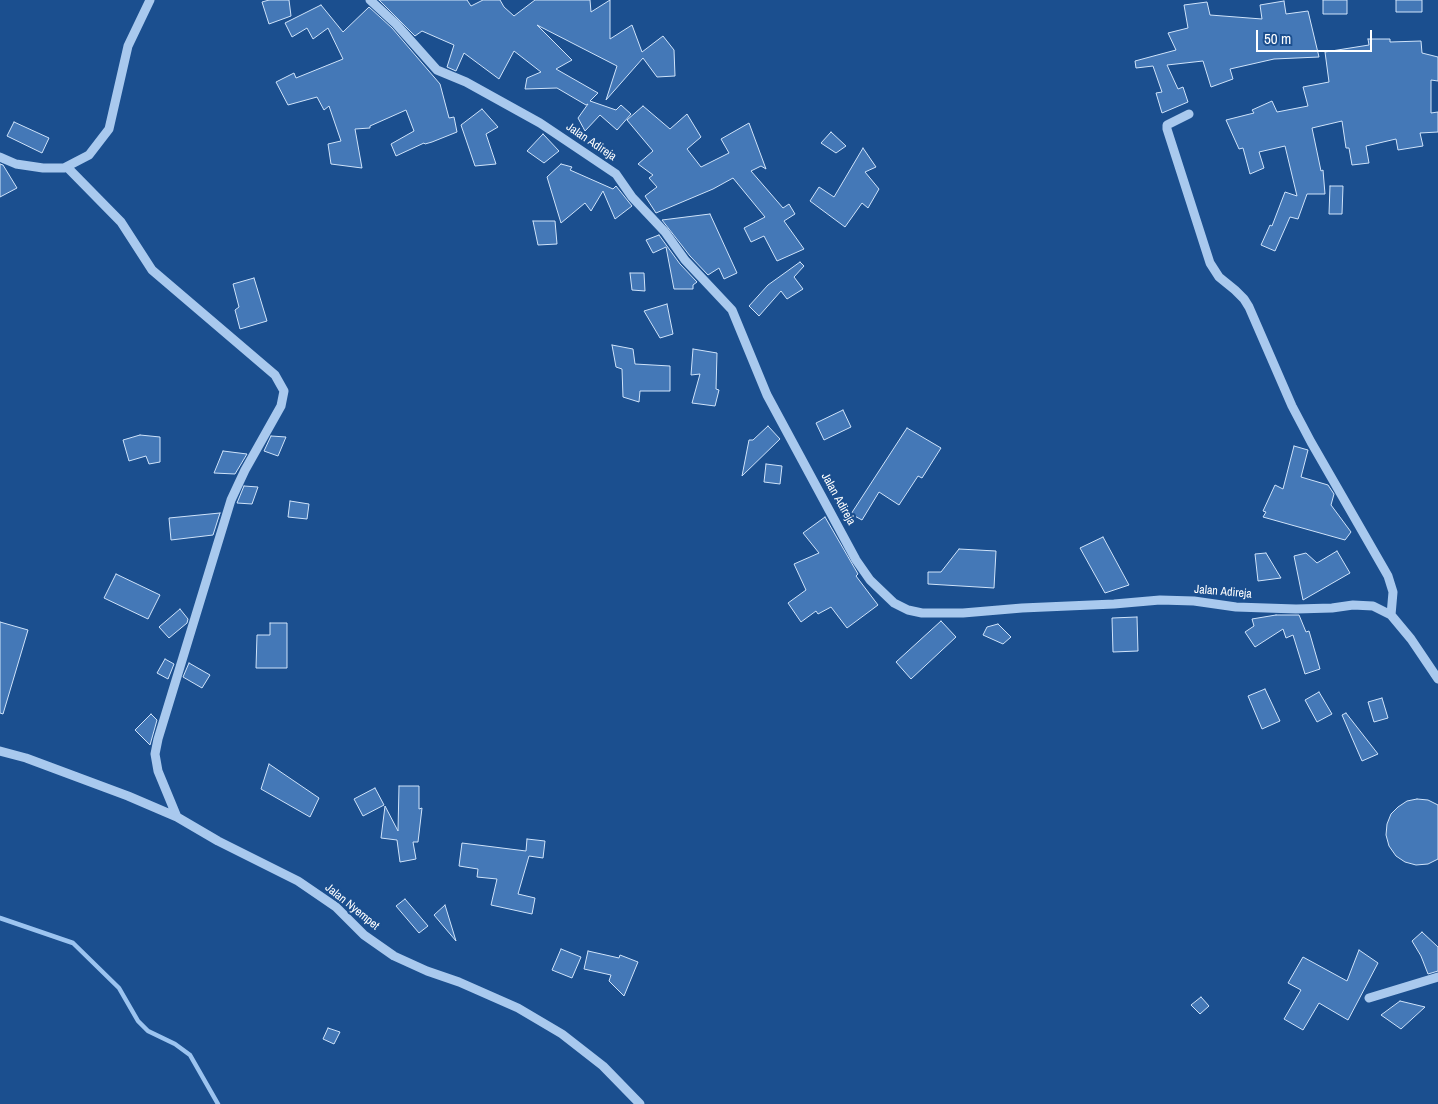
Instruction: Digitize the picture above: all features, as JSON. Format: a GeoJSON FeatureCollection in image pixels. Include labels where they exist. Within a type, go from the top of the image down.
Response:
{"type":"FeatureCollection","features":[{"type":"Feature","properties":{"kind":"street"},"geometry":{"type":"LineString","coordinates":[[0,157],[16,164],[43,168],[64,168],[89,155],[109,129],[128,46],[150,0]]}},
{"type":"Feature","properties":{"kind":"street","name":"Jalan Adireja"},"geometry":{"type":"LineString","coordinates":[[370,0],[396,24],[437,70],[466,82],[540,123],[616,174],[632,197],[665,232],[685,260],[732,310],[767,395],[856,560],[870,580],[894,603],[922,614],[1160,600],[1296,609],[1332,608],[1353,605],[1372,606],[1391,615]]}},
{"type":"Feature","properties":{"kind":"street"},"geometry":{"type":"LineString","coordinates":[[1189,114],[1167,125],[1167,129],[1210,263],[1219,277],[1235,290],[1249,307],[1296,414],[1388,576],[1393,592],[1391,615],[1438,679]]}},
{"type":"Feature","properties":{"kind":"street"},"geometry":{"type":"LineString","coordinates":[[67,167],[120,222],[152,270],[274,374],[284,391],[281,406],[245,470],[231,500],[158,739],[155,754],[158,771],[177,816]]}},
{"type":"Feature","properties":{"kind":"street","name":"Jalan Nyempet"},"geometry":{"type":"LineString","coordinates":[[0,751],[26,758],[177,816],[218,841],[298,881],[336,908],[364,935],[394,956],[518,1008],[562,1034],[603,1066],[640,1104]]}},
{"type":"Feature","properties":{"kind":"street"},"geometry":{"type":"LineString","coordinates":[[1369,998],[1438,977]]}},
{"type":"Feature","properties":{"kind":"building"},"geometry":{"type":"Polygon","coordinates":[[[289,0],[291,16],[269,24],[262,2],[289,0]]]}},
{"type":"Feature","properties":{"kind":"building"},"geometry":{"type":"Polygon","coordinates":[[[379,0],[467,0],[471,6],[483,0],[500,0],[504,7],[514,16],[535,0],[590,0],[591,12],[610,0],[610,39],[632,25],[642,52],[663,36],[674,50],[675,76],[657,77],[643,58],[606,100],[617,66],[537,25],[572,60],[556,69],[598,93],[590,101],[616,110],[621,105],[631,114],[617,130],[600,115],[585,131],[578,118],[588,104],[586,105],[557,88],[525,89],[527,78],[541,72],[514,51],[499,79],[464,53],[456,71],[447,67],[454,45],[422,31],[415,36],[379,0]]]}},
{"type":"Feature","properties":{"kind":"building"},"geometry":{"type":"Polygon","coordinates":[[[1323,0],[1347,0],[1347,14],[1323,14],[1323,0]]]}},
{"type":"Feature","properties":{"kind":"building"},"geometry":{"type":"Polygon","coordinates":[[[1396,0],[1422,0],[1422,12],[1396,12],[1396,0]]]}},
{"type":"Feature","properties":{"kind":"building"},"geometry":{"type":"Polygon","coordinates":[[[1284,1],[1286,14],[1308,11],[1319,57],[1274,59],[1230,69],[1233,79],[1211,87],[1203,61],[1167,65],[1178,89],[1183,87],[1188,102],[1162,113],[1156,93],[1162,92],[1153,66],[1136,68],[1135,61],[1176,50],[1168,33],[1188,28],[1184,5],[1207,2],[1210,15],[1262,19],[1260,5],[1284,1]]]}},
{"type":"Feature","properties":{"kind":"building"},"geometry":{"type":"Polygon","coordinates":[[[321,5],[343,32],[369,7],[392,28],[440,84],[449,118],[454,117],[457,132],[432,142],[424,143],[396,156],[391,144],[414,131],[406,110],[370,126],[370,128],[355,129],[362,168],[331,164],[328,144],[341,141],[329,106],[324,110],[317,97],[288,105],[276,82],[294,73],[296,78],[343,59],[328,28],[313,39],[307,28],[292,37],[285,23],[321,5]]]}},
{"type":"Feature","properties":{"kind":"building"},"geometry":{"type":"Polygon","coordinates":[[[1368,39],[1390,39],[1390,42],[1421,41],[1422,53],[1438,57],[1438,81],[1431,80],[1431,113],[1438,112],[1438,132],[1420,133],[1423,146],[1398,150],[1396,139],[1366,146],[1369,163],[1352,165],[1349,148],[1346,148],[1342,121],[1312,128],[1321,171],[1323,170],[1325,194],[1307,194],[1298,219],[1290,217],[1275,251],[1261,245],[1270,225],[1272,226],[1285,192],[1297,196],[1285,146],[1259,152],[1264,168],[1250,174],[1243,148],[1239,149],[1226,120],[1254,113],[1252,110],[1272,101],[1277,112],[1308,106],[1303,87],[1329,82],[1325,52],[1369,45],[1368,39]]]}},
{"type":"Feature","properties":{"kind":"building"},"geometry":{"type":"Polygon","coordinates":[[[643,106],[670,129],[687,114],[701,137],[687,149],[701,167],[729,153],[721,139],[749,123],[766,169],[761,166],[751,171],[783,208],[789,204],[795,214],[784,221],[804,249],[777,261],[764,236],[751,242],[744,228],[765,217],[733,178],[713,189],[656,213],[645,196],[657,187],[649,178],[653,175],[638,164],[653,151],[627,120],[643,106]]]}},
{"type":"Feature","properties":{"kind":"building"},"geometry":{"type":"Polygon","coordinates":[[[482,109],[498,127],[486,134],[496,164],[475,166],[461,125],[482,109]]]}},
{"type":"Feature","properties":{"kind":"building"},"geometry":{"type":"Polygon","coordinates":[[[14,122],[49,138],[42,153],[7,136],[14,122]]]}},
{"type":"Feature","properties":{"kind":"building"},"geometry":{"type":"Polygon","coordinates":[[[831,132],[846,146],[836,153],[821,143],[831,132]]]}},
{"type":"Feature","properties":{"kind":"building"},"geometry":{"type":"Polygon","coordinates":[[[543,134],[559,151],[544,163],[527,151],[543,134]]]}},
{"type":"Feature","properties":{"kind":"building"},"geometry":{"type":"Polygon","coordinates":[[[863,148],[876,167],[865,172],[879,189],[868,208],[862,203],[845,227],[810,201],[819,187],[834,197],[863,148]]]}},
{"type":"Feature","properties":{"kind":"building"},"geometry":{"type":"Polygon","coordinates":[[[0,164],[3,165],[17,188],[0,197],[0,164]]]}},
{"type":"Feature","properties":{"kind":"building"},"geometry":{"type":"Polygon","coordinates":[[[561,164],[572,167],[570,170],[613,189],[616,186],[632,206],[615,219],[603,191],[591,211],[585,203],[561,223],[547,177],[561,164]]]}},
{"type":"Feature","properties":{"kind":"building"},"geometry":{"type":"Polygon","coordinates":[[[1330,186],[1343,186],[1342,214],[1329,214],[1330,186]]]}},
{"type":"Feature","properties":{"kind":"building"},"geometry":{"type":"Polygon","coordinates":[[[710,214],[737,273],[724,279],[719,268],[708,275],[690,256],[662,220],[710,214]]]}},
{"type":"Feature","properties":{"kind":"building"},"geometry":{"type":"Polygon","coordinates":[[[533,221],[555,221],[557,244],[538,245],[533,221]]]}},
{"type":"Feature","properties":{"kind":"building"},"geometry":{"type":"Polygon","coordinates":[[[659,235],[680,264],[697,282],[693,285],[693,289],[674,289],[666,247],[653,253],[646,240],[659,235]]]}},
{"type":"Feature","properties":{"kind":"building"},"geometry":{"type":"Polygon","coordinates":[[[800,262],[804,266],[794,277],[803,289],[787,299],[781,291],[759,316],[749,306],[768,285],[800,262]]]}},
{"type":"Feature","properties":{"kind":"building"},"geometry":{"type":"Polygon","coordinates":[[[630,273],[644,273],[645,291],[632,290],[630,273]]]}},
{"type":"Feature","properties":{"kind":"building"},"geometry":{"type":"Polygon","coordinates":[[[254,278],[267,321],[240,329],[235,310],[239,307],[233,284],[254,278]]]}},
{"type":"Feature","properties":{"kind":"building"},"geometry":{"type":"Polygon","coordinates":[[[667,304],[673,334],[660,338],[644,311],[667,304]]]}},
{"type":"Feature","properties":{"kind":"building"},"geometry":{"type":"Polygon","coordinates":[[[612,345],[633,349],[635,364],[670,366],[670,391],[640,391],[639,402],[623,397],[622,369],[616,367],[612,345]]]}},
{"type":"Feature","properties":{"kind":"building"},"geometry":{"type":"Polygon","coordinates":[[[693,349],[717,353],[716,389],[719,390],[715,406],[692,403],[700,374],[691,375],[693,349]]]}},
{"type":"Feature","properties":{"kind":"building"},"geometry":{"type":"Polygon","coordinates":[[[843,410],[851,427],[824,440],[816,423],[843,410]]]}},
{"type":"Feature","properties":{"kind":"building"},"geometry":{"type":"Polygon","coordinates":[[[768,426],[780,439],[742,476],[749,440],[753,440],[768,426]]]}},
{"type":"Feature","properties":{"kind":"building"},"geometry":{"type":"Polygon","coordinates":[[[907,428],[941,448],[922,478],[918,476],[899,505],[879,492],[862,520],[851,514],[907,428]]]}},
{"type":"Feature","properties":{"kind":"building"},"geometry":{"type":"Polygon","coordinates":[[[140,435],[160,437],[160,462],[149,464],[146,456],[129,461],[123,440],[140,435]]]}},
{"type":"Feature","properties":{"kind":"building"},"geometry":{"type":"Polygon","coordinates":[[[271,436],[286,437],[278,456],[264,451],[271,436]]]}},
{"type":"Feature","properties":{"kind":"building"},"geometry":{"type":"Polygon","coordinates":[[[1294,446],[1308,450],[1301,477],[1328,485],[1334,494],[1331,505],[1351,532],[1345,540],[1263,517],[1266,512],[1263,511],[1275,485],[1283,489],[1294,446]]]}},
{"type":"Feature","properties":{"kind":"building"},"geometry":{"type":"Polygon","coordinates":[[[223,451],[247,454],[235,474],[214,473],[223,451]]]}},
{"type":"Feature","properties":{"kind":"building"},"geometry":{"type":"Polygon","coordinates":[[[766,464],[782,466],[780,484],[764,482],[766,464]]]}},
{"type":"Feature","properties":{"kind":"building"},"geometry":{"type":"Polygon","coordinates":[[[244,486],[258,487],[252,504],[237,503],[244,486]]]}},
{"type":"Feature","properties":{"kind":"building"},"geometry":{"type":"Polygon","coordinates":[[[290,501],[309,504],[307,519],[288,517],[290,501]]]}},
{"type":"Feature","properties":{"kind":"building"},"geometry":{"type":"Polygon","coordinates":[[[220,513],[213,535],[171,540],[169,518],[220,513]]]}},
{"type":"Feature","properties":{"kind":"building"},"geometry":{"type":"Polygon","coordinates":[[[825,517],[858,574],[856,576],[878,605],[847,628],[831,607],[818,614],[816,611],[801,622],[788,603],[806,590],[794,564],[819,553],[803,533],[825,517]]]}},
{"type":"Feature","properties":{"kind":"building"},"geometry":{"type":"Polygon","coordinates":[[[1103,537],[1129,585],[1105,593],[1080,548],[1103,537]]]}},
{"type":"Feature","properties":{"kind":"building"},"geometry":{"type":"Polygon","coordinates":[[[959,549],[996,551],[994,588],[928,584],[928,572],[941,572],[959,549]]]}},
{"type":"Feature","properties":{"kind":"building"},"geometry":{"type":"Polygon","coordinates":[[[1337,551],[1350,573],[1303,600],[1294,556],[1306,553],[1317,563],[1337,551]]]}},
{"type":"Feature","properties":{"kind":"building"},"geometry":{"type":"Polygon","coordinates":[[[1266,553],[1281,578],[1258,581],[1255,554],[1266,553]]]}},
{"type":"Feature","properties":{"kind":"building"},"geometry":{"type":"Polygon","coordinates":[[[116,574],[160,595],[148,619],[104,598],[116,574]]]}},
{"type":"Feature","properties":{"kind":"building"},"geometry":{"type":"Polygon","coordinates":[[[180,609],[188,619],[187,623],[169,638],[159,627],[180,609]]]}},
{"type":"Feature","properties":{"kind":"building"},"geometry":{"type":"Polygon","coordinates":[[[1276,615],[1299,615],[1306,632],[1309,631],[1320,669],[1305,674],[1293,635],[1286,638],[1283,629],[1255,647],[1245,632],[1254,626],[1252,619],[1276,615]]]}},
{"type":"Feature","properties":{"kind":"building"},"geometry":{"type":"Polygon","coordinates":[[[1137,617],[1138,651],[1113,652],[1112,618],[1137,617]]]}},
{"type":"Feature","properties":{"kind":"building"},"geometry":{"type":"Polygon","coordinates":[[[941,621],[956,637],[911,679],[896,662],[941,621]]]}},
{"type":"Feature","properties":{"kind":"building"},"geometry":{"type":"Polygon","coordinates":[[[0,622],[28,630],[3,714],[0,713],[0,622]]]}},
{"type":"Feature","properties":{"kind":"building"},"geometry":{"type":"Polygon","coordinates":[[[270,623],[287,623],[287,668],[256,668],[257,635],[270,635],[270,623]]]}},
{"type":"Feature","properties":{"kind":"building"},"geometry":{"type":"Polygon","coordinates":[[[998,624],[1011,637],[1003,644],[983,635],[987,627],[998,624]]]}},
{"type":"Feature","properties":{"kind":"building"},"geometry":{"type":"Polygon","coordinates":[[[165,659],[174,664],[168,679],[157,673],[165,659]]]}},
{"type":"Feature","properties":{"kind":"building"},"geometry":{"type":"Polygon","coordinates":[[[189,663],[210,675],[202,688],[183,677],[189,663]]]}},
{"type":"Feature","properties":{"kind":"building"},"geometry":{"type":"Polygon","coordinates":[[[1265,689],[1280,721],[1262,729],[1248,696],[1265,689]]]}},
{"type":"Feature","properties":{"kind":"building"},"geometry":{"type":"Polygon","coordinates":[[[1319,692],[1332,714],[1317,722],[1305,700],[1319,692]]]}},
{"type":"Feature","properties":{"kind":"building"},"geometry":{"type":"Polygon","coordinates":[[[1382,698],[1388,718],[1374,722],[1368,702],[1382,698]]]}},
{"type":"Feature","properties":{"kind":"building"},"geometry":{"type":"Polygon","coordinates":[[[1346,713],[1378,754],[1362,761],[1342,715],[1346,713]]]}},
{"type":"Feature","properties":{"kind":"building"},"geometry":{"type":"Polygon","coordinates":[[[151,714],[157,720],[150,745],[135,730],[151,714]]]}},
{"type":"Feature","properties":{"kind":"building"},"geometry":{"type":"Polygon","coordinates":[[[269,764],[319,798],[310,817],[261,789],[269,764]]]}},
{"type":"Feature","properties":{"kind":"building"},"geometry":{"type":"Polygon","coordinates":[[[399,786],[419,786],[419,809],[422,808],[418,842],[413,842],[416,859],[400,862],[397,840],[381,838],[385,806],[398,831],[399,786]]]}},
{"type":"Feature","properties":{"kind":"building"},"geometry":{"type":"Polygon","coordinates":[[[375,788],[384,805],[363,816],[354,799],[375,788]]]}},
{"type":"Feature","properties":{"kind":"building"},"geometry":{"type":"Polygon","coordinates":[[[1417,799],[1428,800],[1438,805],[1438,859],[1428,864],[1416,865],[1405,862],[1396,856],[1389,846],[1386,835],[1387,824],[1391,814],[1407,801],[1417,799]]]}},
{"type":"Feature","properties":{"kind":"building"},"geometry":{"type":"Polygon","coordinates":[[[527,839],[545,841],[543,858],[529,856],[518,894],[535,898],[532,914],[491,905],[497,879],[477,877],[478,869],[459,866],[462,843],[526,851],[527,839]]]}},
{"type":"Feature","properties":{"kind":"building"},"geometry":{"type":"Polygon","coordinates":[[[405,899],[428,926],[419,933],[396,906],[405,899]]]}},
{"type":"Feature","properties":{"kind":"building"},"geometry":{"type":"Polygon","coordinates":[[[445,905],[456,941],[434,915],[445,905]]]}},
{"type":"Feature","properties":{"kind":"building"},"geometry":{"type":"Polygon","coordinates":[[[1422,932],[1438,947],[1438,971],[1428,974],[1421,956],[1412,941],[1422,932]]]}},
{"type":"Feature","properties":{"kind":"building"},"geometry":{"type":"Polygon","coordinates":[[[561,949],[581,957],[572,978],[552,970],[561,949]]]}},
{"type":"Feature","properties":{"kind":"building"},"geometry":{"type":"Polygon","coordinates":[[[1359,950],[1378,963],[1348,1020],[1319,1003],[1303,1030],[1284,1019],[1301,990],[1288,983],[1303,957],[1347,981],[1359,950]]]}},
{"type":"Feature","properties":{"kind":"building"},"geometry":{"type":"Polygon","coordinates":[[[588,951],[619,958],[620,955],[638,962],[624,996],[609,981],[611,975],[584,969],[588,951]]]}},
{"type":"Feature","properties":{"kind":"building"},"geometry":{"type":"Polygon","coordinates":[[[1201,997],[1209,1006],[1200,1014],[1191,1005],[1201,997]]]}},
{"type":"Feature","properties":{"kind":"building"},"geometry":{"type":"Polygon","coordinates":[[[1400,1001],[1425,1007],[1401,1029],[1381,1015],[1400,1001]]]}},
{"type":"Feature","properties":{"kind":"building"},"geometry":{"type":"Polygon","coordinates":[[[328,1028],[340,1032],[334,1044],[323,1039],[328,1028]]]}},
{"type":"Feature","properties":{"kind":"waterway"},"geometry":{"type":"LineString","coordinates":[[0,918],[73,943],[119,988],[138,1021],[148,1031],[175,1044],[190,1055],[218,1104]]}}]}
